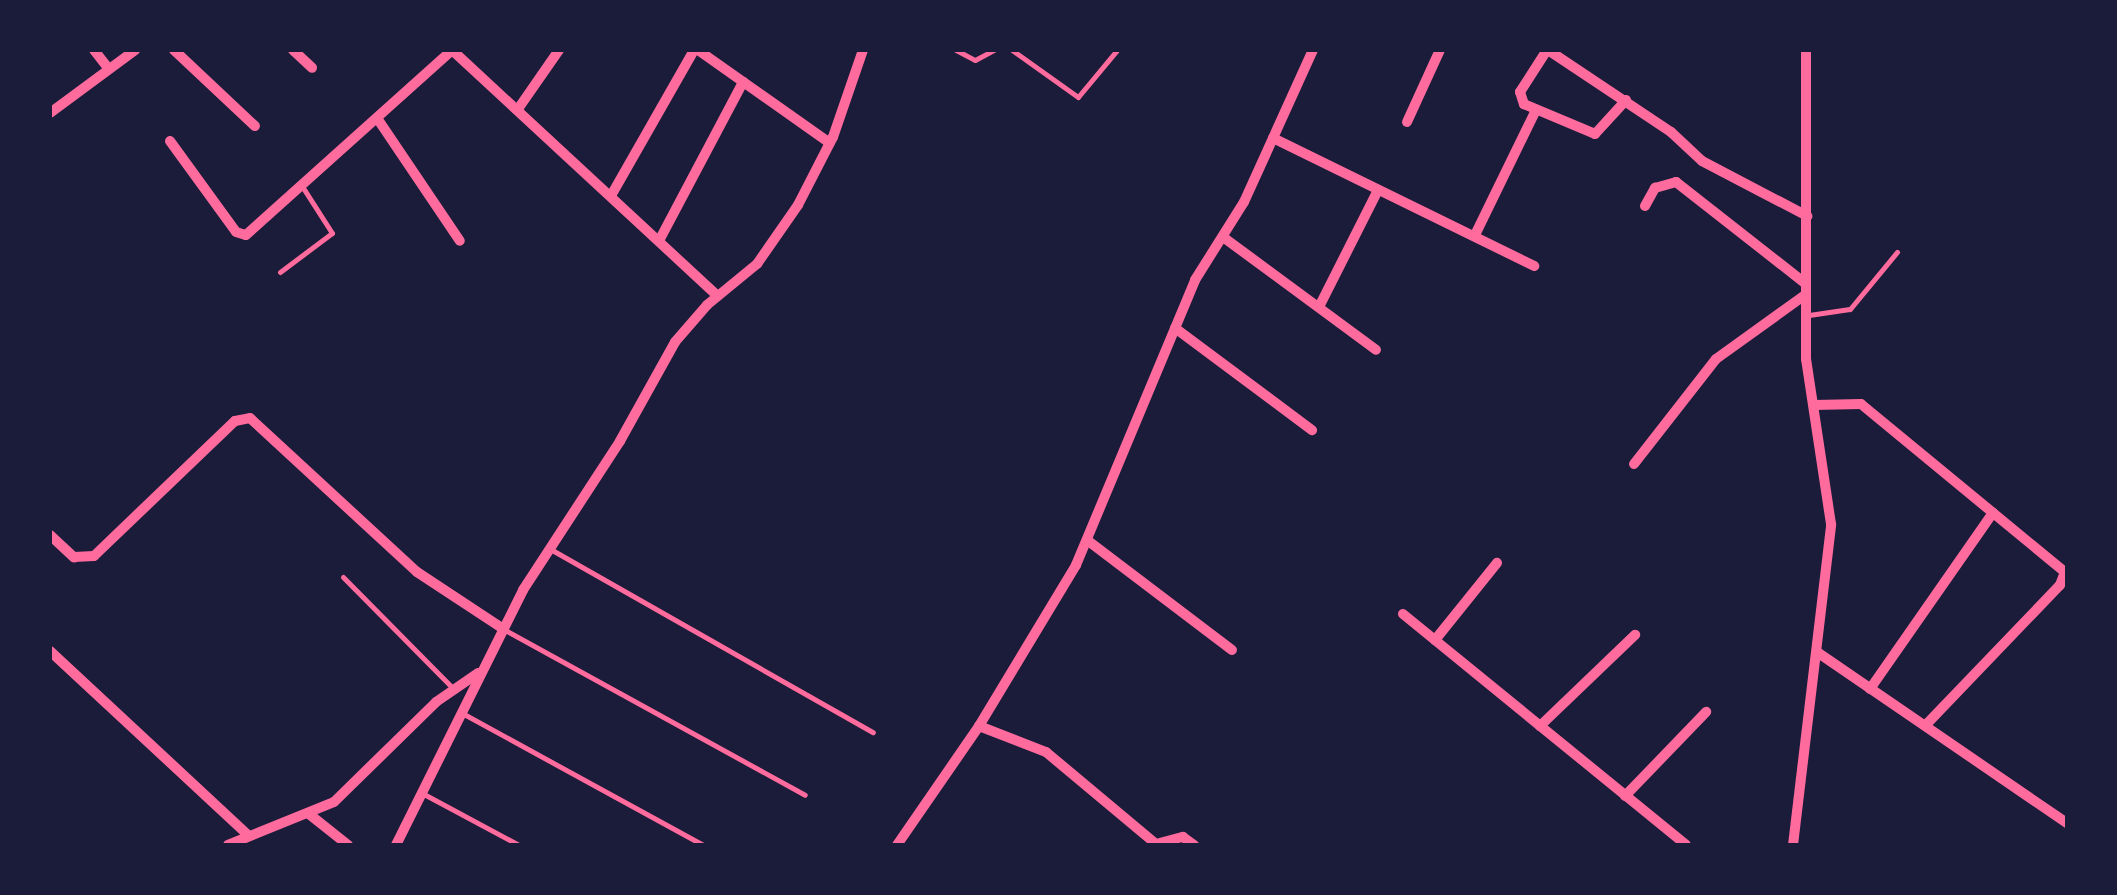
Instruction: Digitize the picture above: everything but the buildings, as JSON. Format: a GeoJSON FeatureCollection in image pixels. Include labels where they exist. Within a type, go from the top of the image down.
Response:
{"type":"FeatureCollection","features":[{"type":"Feature","properties":{"kind":"street"},"geometry":{"type":"LineString","coordinates":[[94,50],[109,70]]}},
{"type":"Feature","properties":{"kind":"street"},"geometry":{"type":"LineString","coordinates":[[50,112],[135,50]]}},
{"type":"Feature","properties":{"kind":"street"},"geometry":{"type":"LineString","coordinates":[[174,50],[255,126]]}},
{"type":"Feature","properties":{"kind":"street"},"geometry":{"type":"LineString","coordinates":[[292,50],[312,68]]}},
{"type":"Feature","properties":{"kind":"street"},"geometry":{"type":"LineString","coordinates":[[170,141],[241,235],[302,186],[452,50],[718,296]]}},
{"type":"Feature","properties":{"kind":"street"},"geometry":{"type":"LineString","coordinates":[[518,109],[559,50]]}},
{"type":"Feature","properties":{"kind":"street"},"geometry":{"type":"LineString","coordinates":[[612,194],[696,50],[830,144]]}},
{"type":"Feature","properties":{"kind":"street"},"geometry":{"type":"LineString","coordinates":[[396,845],[502,628],[675,342],[777,240],[830,144],[862,54],[850,50]]}},
{"type":"Feature","properties":{"kind":"street"},"geometry":{"type":"LineString","coordinates":[[896,845],[979,726],[1088,540],[1175,328],[1314,50]]}},
{"type":"Feature","properties":{"kind":"street"},"geometry":{"type":"LineString","coordinates":[[1408,122],[1440,50]]}},
{"type":"Feature","properties":{"kind":"street"},"geometry":{"type":"LineString","coordinates":[[1626,100],[1595,134],[1519,99],[1548,50],[1626,100],[1702,161],[1806,216]]}},
{"type":"Feature","properties":{"kind":"street"},"geometry":{"type":"LineString","coordinates":[[1793,845],[1830,524],[1805,315],[1806,50]]}},
{"type":"Feature","properties":{"kind":"street"},"geometry":{"type":"LineString","coordinates":[[660,239],[743,82]]}},
{"type":"Feature","properties":{"kind":"street"},"geometry":{"type":"LineString","coordinates":[[1475,235],[1536,110]]}},
{"type":"Feature","properties":{"kind":"street"},"geometry":{"type":"LineString","coordinates":[[377,118],[460,241]]}},
{"type":"Feature","properties":{"kind":"street"},"geometry":{"type":"LineString","coordinates":[[1273,138],[1534,266]]}},
{"type":"Feature","properties":{"kind":"street"},"geometry":{"type":"LineString","coordinates":[[1645,206],[1656,188],[1676,182],[1805,289]]}},
{"type":"Feature","properties":{"kind":"street"},"geometry":{"type":"LineString","coordinates":[[1320,305],[1378,190]]}},
{"type":"Feature","properties":{"kind":"street"},"geometry":{"type":"LineString","coordinates":[[1223,237],[1376,350]]}},
{"type":"Feature","properties":{"kind":"street"},"geometry":{"type":"LineString","coordinates":[[1634,464],[1716,359],[1805,289]]}},
{"type":"Feature","properties":{"kind":"street"},"geometry":{"type":"LineString","coordinates":[[1175,328],[1312,430]]}},
{"type":"Feature","properties":{"kind":"street"},"geometry":{"type":"LineString","coordinates":[[1814,405],[1861,404],[2059,564],[2065,578],[1925,726]]}},
{"type":"Feature","properties":{"kind":"street"},"geometry":{"type":"LineString","coordinates":[[50,535],[74,557],[94,556],[236,420],[250,418],[428,581],[502,628]]}},
{"type":"Feature","properties":{"kind":"street"},"geometry":{"type":"LineString","coordinates":[[1870,688],[1993,513]]}},
{"type":"Feature","properties":{"kind":"street"},"geometry":{"type":"LineString","coordinates":[[1088,540],[1232,650]]}},
{"type":"Feature","properties":{"kind":"street"},"geometry":{"type":"LineString","coordinates":[[1435,640],[1497,563]]}},
{"type":"Feature","properties":{"kind":"street"},"geometry":{"type":"LineString","coordinates":[[1403,614],[1686,845]]}},
{"type":"Feature","properties":{"kind":"street"},"geometry":{"type":"LineString","coordinates":[[1540,726],[1635,635]]}},
{"type":"Feature","properties":{"kind":"street"},"geometry":{"type":"LineString","coordinates":[[50,651],[248,835]]}},
{"type":"Feature","properties":{"kind":"street"},"geometry":{"type":"LineString","coordinates":[[1817,652],[2067,824]]}},
{"type":"Feature","properties":{"kind":"street"},"geometry":{"type":"LineString","coordinates":[[228,845],[334,802],[454,688],[479,672]]}},
{"type":"Feature","properties":{"kind":"street"},"geometry":{"type":"LineString","coordinates":[[1626,796],[1706,712]]}},
{"type":"Feature","properties":{"kind":"street"},"geometry":{"type":"LineString","coordinates":[[979,726],[1046,752],[1156,844],[1183,836],[1194,845]]}},
{"type":"Feature","properties":{"kind":"street"},"geometry":{"type":"LineString","coordinates":[[309,814],[348,845]]}},
{"type":"Feature","properties":{"kind":"lane"},"geometry":{"type":"LineString","coordinates":[[956,50],[975,60],[994,50]]}},
{"type":"Feature","properties":{"kind":"lane"},"geometry":{"type":"LineString","coordinates":[[1012,50],[1078,97],[1116,50]]}},
{"type":"Feature","properties":{"kind":"lane"},"geometry":{"type":"LineString","coordinates":[[280,272],[332,233],[302,186]]}},
{"type":"Feature","properties":{"kind":"lane"},"geometry":{"type":"LineString","coordinates":[[1805,315],[1850,308],[1897,252]]}},
{"type":"Feature","properties":{"kind":"lane"},"geometry":{"type":"LineString","coordinates":[[549,548],[873,732]]}},
{"type":"Feature","properties":{"kind":"lane"},"geometry":{"type":"LineString","coordinates":[[343,577],[454,688]]}},
{"type":"Feature","properties":{"kind":"lane"},"geometry":{"type":"LineString","coordinates":[[502,628],[805,796]]}},
{"type":"Feature","properties":{"kind":"lane"},"geometry":{"type":"LineString","coordinates":[[459,711],[704,845]]}},
{"type":"Feature","properties":{"kind":"lane"},"geometry":{"type":"LineString","coordinates":[[420,792],[519,845]]}}]}
